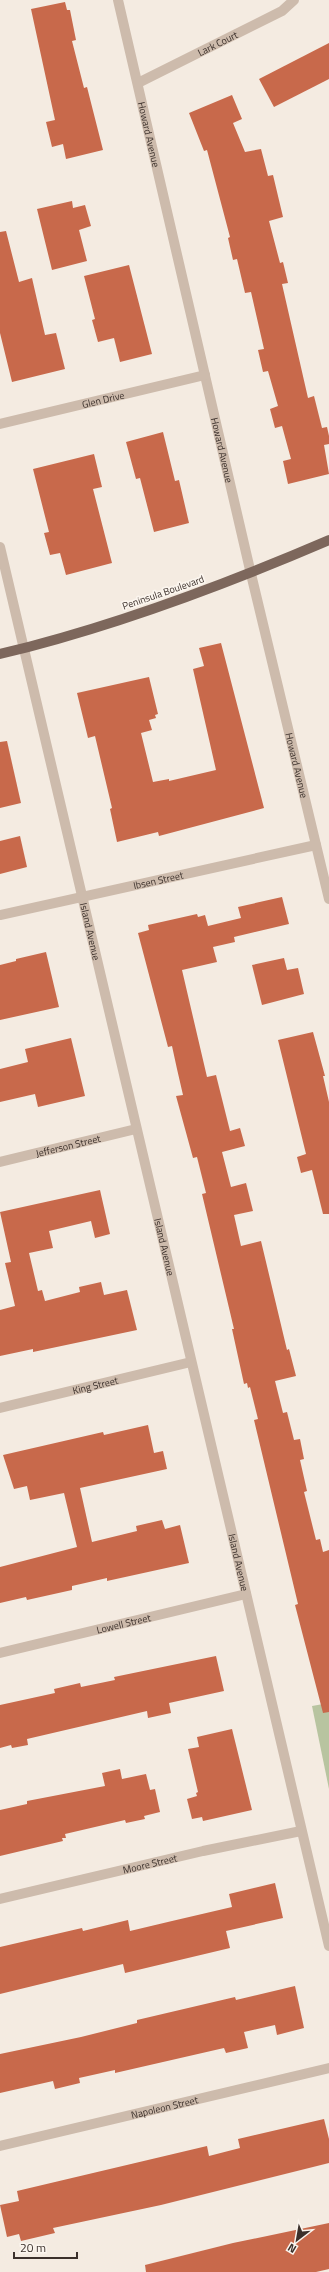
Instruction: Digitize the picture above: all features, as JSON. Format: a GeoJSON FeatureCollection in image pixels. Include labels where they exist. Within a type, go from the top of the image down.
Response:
{"type":"FeatureCollection","features":[{"type":"Feature","properties":{"kind":"main road","name":"Peninsula Boulevard"},"geometry":{"type":"LineString","coordinates":[[0,654],[132,616],[250,574],[329,540]]}},
{"type":"Feature","properties":{"kind":"street","name":"Howard Avenue"},"geometry":{"type":"LineString","coordinates":[[118,0],[250,574],[329,899]]}},
{"type":"Feature","properties":{"kind":"street","name":"Lark Court"},"geometry":{"type":"LineString","coordinates":[[138,83],[282,11],[294,0]]}},
{"type":"Feature","properties":{"kind":"street","name":"Glen Drive"},"geometry":{"type":"LineString","coordinates":[[0,424],[205,375]]}},
{"type":"Feature","properties":{"kind":"street","name":"Island Avenue"},"geometry":{"type":"LineString","coordinates":[[0,546],[329,1946]]}},
{"type":"Feature","properties":{"kind":"street","name":"Ibsen Street"},"geometry":{"type":"LineString","coordinates":[[0,915],[316,845]]}},
{"type":"Feature","properties":{"kind":"street","name":"Jefferson Street"},"geometry":{"type":"LineString","coordinates":[[0,1162],[136,1129]]}},
{"type":"Feature","properties":{"kind":"street","name":"King Street"},"geometry":{"type":"LineString","coordinates":[[0,1408],[191,1362]]}},
{"type":"Feature","properties":{"kind":"street","name":"Lowell Street"},"geometry":{"type":"LineString","coordinates":[[0,1653],[246,1594]]}},
{"type":"Feature","properties":{"kind":"street","name":"Moore Street"},"geometry":{"type":"LineString","coordinates":[[0,1899],[203,1851],[301,1831]]}},
{"type":"Feature","properties":{"kind":"street","name":"Napoleon Street"},"geometry":{"type":"LineString","coordinates":[[0,2146],[329,2068]]}},
{"type":"Feature","properties":{"kind":"green space"},"geometry":{"type":"Polygon","coordinates":[[[329,1703],[329,1789],[312,1706],[329,1703]]]}},
{"type":"Feature","properties":{"kind":"building"},"geometry":{"type":"Polygon","coordinates":[[[65,2],[67,10],[70,10],[76,40],[72,41],[84,88],[87,87],[103,150],[66,159],[63,144],[52,147],[46,122],[55,120],[31,9],[65,2]]]}},
{"type":"Feature","properties":{"kind":"building"},"geometry":{"type":"Polygon","coordinates":[[[329,43],[329,79],[274,107],[259,79],[329,43]]]}},
{"type":"Feature","properties":{"kind":"building"},"geometry":{"type":"Polygon","coordinates":[[[232,95],[242,119],[233,123],[245,152],[261,149],[268,176],[273,175],[283,217],[269,221],[280,263],[283,262],[288,283],[282,284],[308,398],[314,396],[322,428],[327,427],[329,436],[329,444],[324,445],[329,474],[288,484],[283,461],[291,459],[282,426],[275,428],[270,409],[278,406],[268,371],[263,372],[258,350],[264,349],[251,292],[245,293],[237,259],[233,260],[228,238],[230,237],[207,150],[204,151],[189,113],[232,95]]]}},
{"type":"Feature","properties":{"kind":"building"},"geometry":{"type":"Polygon","coordinates":[[[72,201],[73,208],[85,205],[91,226],[79,230],[87,261],[52,270],[37,209],[72,201]]]}},
{"type":"Feature","properties":{"kind":"building"},"geometry":{"type":"Polygon","coordinates":[[[6,231],[19,282],[32,278],[45,335],[56,333],[65,369],[12,382],[0,333],[0,232],[6,231]]]}},
{"type":"Feature","properties":{"kind":"building"},"geometry":{"type":"Polygon","coordinates":[[[129,265],[152,354],[120,362],[114,338],[98,342],[92,320],[95,319],[84,276],[129,265]]]}},
{"type":"Feature","properties":{"kind":"building"},"geometry":{"type":"Polygon","coordinates":[[[163,432],[175,481],[179,480],[189,523],[154,532],[140,478],[136,479],[126,442],[163,432]]]}},
{"type":"Feature","properties":{"kind":"building"},"geometry":{"type":"Polygon","coordinates":[[[94,454],[102,487],[93,489],[112,563],[66,575],[60,553],[50,555],[44,533],[49,532],[33,469],[94,454]]]}},
{"type":"Feature","properties":{"kind":"building"},"geometry":{"type":"Polygon","coordinates":[[[221,643],[264,808],[159,836],[158,832],[117,842],[110,809],[112,808],[95,736],[88,738],[77,693],[149,677],[158,714],[155,715],[156,718],[149,720],[152,730],[141,733],[153,782],[169,779],[169,781],[216,770],[193,669],[204,666],[199,648],[221,643]]]}},
{"type":"Feature","properties":{"kind":"building"},"geometry":{"type":"Polygon","coordinates":[[[7,741],[21,803],[0,808],[0,742],[7,741]]]}},
{"type":"Feature","properties":{"kind":"building"},"geometry":{"type":"Polygon","coordinates":[[[20,836],[27,867],[0,874],[0,841],[20,836]]]}},
{"type":"Feature","properties":{"kind":"building"},"geometry":{"type":"Polygon","coordinates":[[[282,897],[289,924],[234,937],[235,942],[213,947],[217,962],[182,970],[207,1077],[216,1075],[230,1131],[240,1128],[245,1146],[222,1152],[231,1187],[246,1183],[253,1211],[234,1215],[241,1246],[261,1241],[287,1350],[289,1349],[296,1376],[275,1381],[283,1413],[287,1412],[294,1440],[300,1439],[304,1459],[300,1460],[307,1491],[304,1492],[316,1540],[320,1539],[323,1552],[329,1550],[329,1712],[323,1713],[295,1605],[298,1604],[254,1420],[258,1419],[250,1387],[248,1388],[247,1383],[244,1384],[232,1329],[234,1329],[202,1194],[206,1193],[197,1157],[193,1158],[176,1096],[183,1095],[172,1046],[168,1047],[138,933],[149,930],[148,925],[197,914],[198,917],[205,915],[208,926],[241,918],[238,907],[282,897]]]}},
{"type":"Feature","properties":{"kind":"building"},"geometry":{"type":"Polygon","coordinates":[[[46,952],[59,1007],[0,1020],[0,965],[16,961],[16,959],[46,952]]]}},
{"type":"Feature","properties":{"kind":"building"},"geometry":{"type":"Polygon","coordinates":[[[284,958],[287,970],[298,968],[304,994],[262,1005],[252,965],[284,958]]]}},
{"type":"Feature","properties":{"kind":"building"},"geometry":{"type":"Polygon","coordinates":[[[313,1032],[325,1076],[323,1076],[329,1102],[329,1214],[323,1214],[312,1170],[301,1173],[297,1157],[306,1154],[278,1040],[313,1032]]]}},
{"type":"Feature","properties":{"kind":"building"},"geometry":{"type":"Polygon","coordinates":[[[71,1038],[85,1096],[38,1107],[35,1094],[0,1102],[0,1069],[28,1062],[25,1049],[71,1038]]]}},
{"type":"Feature","properties":{"kind":"building"},"geometry":{"type":"Polygon","coordinates":[[[100,1190],[110,1234],[95,1238],[91,1221],[49,1231],[53,1248],[29,1253],[38,1291],[42,1290],[45,1301],[80,1292],[79,1287],[101,1282],[104,1295],[127,1290],[137,1330],[33,1352],[33,1349],[0,1356],[0,1310],[15,1306],[5,1263],[11,1262],[0,1212],[100,1190]]]}},
{"type":"Feature","properties":{"kind":"building"},"geometry":{"type":"Polygon","coordinates":[[[148,1425],[154,1453],[163,1451],[167,1469],[80,1488],[92,1542],[137,1531],[136,1526],[162,1520],[165,1529],[180,1525],[189,1563],[107,1581],[107,1578],[72,1586],[72,1590],[27,1600],[26,1597],[0,1603],[0,1567],[77,1547],[64,1493],[30,1500],[27,1486],[14,1489],[3,1455],[103,1432],[104,1435],[148,1425]]]}},
{"type":"Feature","properties":{"kind":"building"},"geometry":{"type":"Polygon","coordinates":[[[216,1656],[224,1691],[169,1703],[171,1713],[148,1718],[147,1711],[27,1739],[28,1745],[12,1748],[11,1745],[0,1748],[0,1705],[55,1693],[54,1689],[80,1683],[81,1687],[115,1680],[114,1677],[216,1656]]]}},
{"type":"Feature","properties":{"kind":"building"},"geometry":{"type":"Polygon","coordinates":[[[232,1729],[252,1810],[203,1821],[202,1817],[192,1819],[187,1799],[197,1796],[196,1793],[198,1792],[188,1749],[199,1747],[197,1737],[232,1729]]]}},
{"type":"Feature","properties":{"kind":"building"},"geometry":{"type":"Polygon","coordinates":[[[120,1769],[122,1779],[146,1774],[150,1790],[155,1789],[160,1812],[144,1816],[145,1819],[126,1823],[125,1820],[65,1834],[66,1838],[62,1838],[63,1841],[0,1856],[0,1810],[27,1804],[27,1801],[105,1786],[102,1773],[120,1769]]]}},
{"type":"Feature","properties":{"kind":"building"},"geometry":{"type":"Polygon","coordinates":[[[275,1883],[283,1918],[226,1931],[230,1948],[125,1973],[123,1964],[0,1994],[0,1947],[82,1928],[83,1931],[128,1920],[130,1931],[232,1907],[229,1894],[275,1883]]]}},
{"type":"Feature","properties":{"kind":"building"},"geometry":{"type":"Polygon","coordinates":[[[295,1986],[304,2028],[277,2035],[275,2025],[244,2032],[248,2048],[226,2053],[224,2048],[115,2073],[115,2070],[79,2078],[80,2083],[55,2089],[53,2081],[0,2093],[0,2054],[81,2037],[137,2023],[137,2020],[235,1997],[236,2000],[295,1986]]]}},
{"type":"Feature","properties":{"kind":"building"},"geometry":{"type":"Polygon","coordinates":[[[324,2119],[329,2139],[329,2163],[161,2205],[53,2228],[55,2233],[21,2241],[19,2234],[7,2237],[0,2205],[19,2201],[17,2191],[207,2146],[209,2156],[240,2148],[238,2139],[324,2119]]]}},
{"type":"Feature","properties":{"kind":"building"},"geometry":{"type":"Polygon","coordinates":[[[329,2223],[329,2269],[316,2272],[146,2272],[145,2265],[233,2243],[329,2223]]]}}]}
